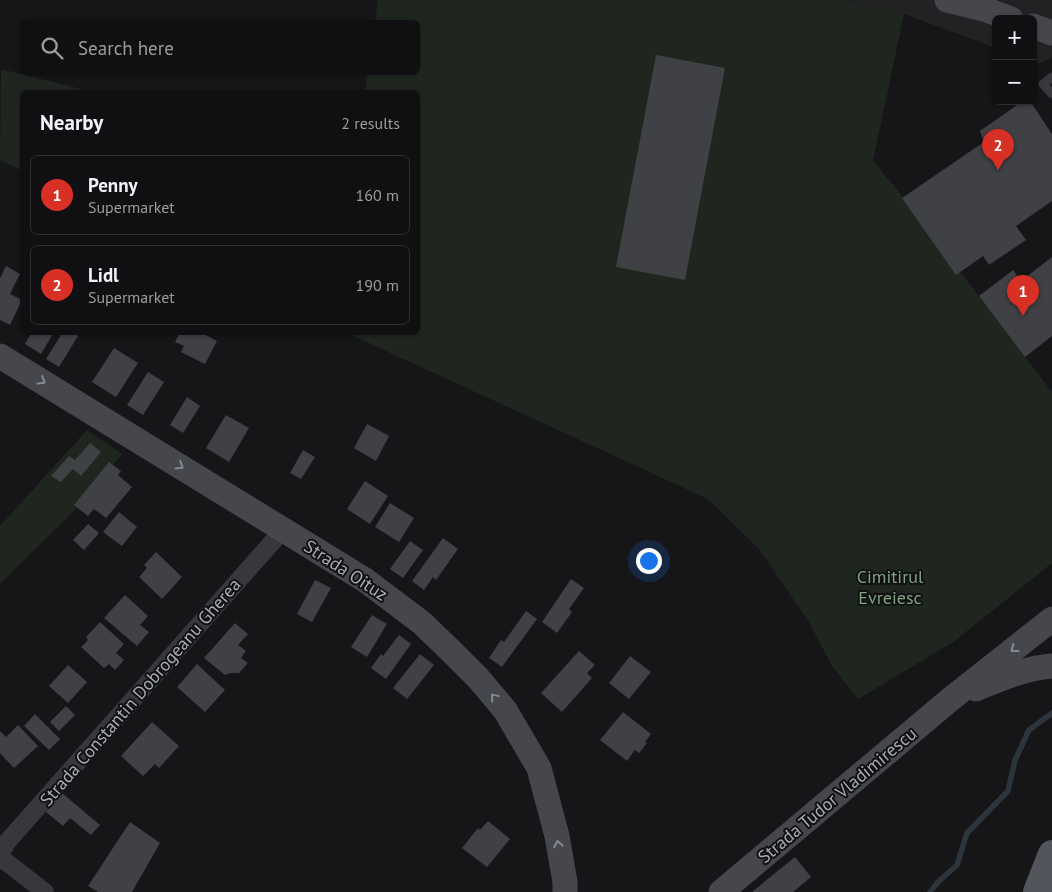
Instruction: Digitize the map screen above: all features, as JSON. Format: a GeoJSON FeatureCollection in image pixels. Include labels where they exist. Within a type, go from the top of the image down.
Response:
{"type":"FeatureCollection","features":[{"type":"Feature","properties":{"kind":"main road"},"geometry":{"type":"LineString","coordinates":[[1037,892],[1052,854]]}},
{"type":"Feature","properties":{"kind":"street"},"geometry":{"type":"LineString","coordinates":[[947,0],[999,15]]}},
{"type":"Feature","properties":{"kind":"street"},"geometry":{"type":"LineString","coordinates":[[1037,27],[1052,33]]}},
{"type":"Feature","properties":{"kind":"street","name":"Strada Oituz"},"geometry":{"type":"LineString","coordinates":[[0,356],[365,580],[422,623],[478,678],[505,710],[526,744],[542,776],[557,836],[565,892]]}},
{"type":"Feature","properties":{"kind":"street","name":"Strada Constantin Dobrogeanu Gherea"},"geometry":{"type":"LineString","coordinates":[[0,856],[8,842],[283,530]]}},
{"type":"Feature","properties":{"kind":"street","name":"Strada Tudor Vladimirescu"},"geometry":{"type":"LineString","coordinates":[[721,892],[952,698],[1052,619]]}},
{"type":"Feature","properties":{"kind":"street","name":"Strada Tudor Vladimirescu"},"geometry":{"type":"LineString","coordinates":[[952,698],[1016,673],[1052,666]]}},
{"type":"Feature","properties":{"kind":"street"},"geometry":{"type":"LineString","coordinates":[[0,856],[42,891]]}},
{"type":"Feature","properties":{"kind":"lane"},"geometry":{"type":"LineString","coordinates":[[1052,78],[1043,84],[1052,94]]}},
{"type":"Feature","properties":{"kind":"shaded area"},"geometry":{"type":"Polygon","coordinates":[[[844,0],[1052,0],[1052,55],[1051,58],[1037,63],[1037,15],[992,15],[992,47],[904,14],[844,0]]]}},
{"type":"Feature","properties":{"kind":"green space","name":"Cimitirul Evreiesc"},"geometry":{"type":"Polygon","coordinates":[[[378,0],[844,0],[904,14],[873,161],[900,193],[1052,392],[1052,563],[953,642],[858,699],[832,666],[809,622],[758,548],[708,499],[351,335],[420,335],[420,90],[365,90],[368,75],[420,75],[420,20],[375,20],[378,0]]]}},
{"type":"Feature","properties":{"kind":"green space"},"geometry":{"type":"Polygon","coordinates":[[[1,69],[85,90],[20,90],[20,170],[0,160],[1,69]]]}},
{"type":"Feature","properties":{"kind":"green space"},"geometry":{"type":"Polygon","coordinates":[[[87,430],[122,454],[85,500],[0,584],[0,526],[87,430]]]}},
{"type":"Feature","properties":{"kind":"building"},"geometry":{"type":"Polygon","coordinates":[[[656,55],[725,68],[685,280],[616,267],[656,55]]]}},
{"type":"Feature","properties":{"kind":"building"},"geometry":{"type":"Polygon","coordinates":[[[1017,105],[1033,105],[1052,134],[1052,201],[1016,226],[1026,240],[989,265],[983,256],[956,275],[902,198],[984,142],[980,131],[1017,105]]]}},
{"type":"Feature","properties":{"kind":"building"},"geometry":{"type":"Polygon","coordinates":[[[1052,257],[1052,336],[1025,357],[979,296],[1013,270],[1021,281],[1052,257]]]}},
{"type":"Feature","properties":{"kind":"building"},"geometry":{"type":"Polygon","coordinates":[[[6,266],[20,274],[10,294],[20,299],[20,304],[10,325],[0,320],[0,278],[6,266]]]}},
{"type":"Feature","properties":{"kind":"building"},"geometry":{"type":"Polygon","coordinates":[[[30,335],[52,335],[41,354],[25,344],[30,335]]]}},
{"type":"Feature","properties":{"kind":"building"},"geometry":{"type":"Polygon","coordinates":[[[61,335],[78,336],[59,367],[46,359],[61,335]]]}},
{"type":"Feature","properties":{"kind":"building"},"geometry":{"type":"Polygon","coordinates":[[[178,335],[206,335],[217,341],[205,364],[181,352],[184,346],[175,342],[178,335]]]}},
{"type":"Feature","properties":{"kind":"building"},"geometry":{"type":"Polygon","coordinates":[[[114,348],[138,363],[116,397],[92,382],[114,348]]]}},
{"type":"Feature","properties":{"kind":"building"},"geometry":{"type":"Polygon","coordinates":[[[148,372],[164,382],[143,415],[127,405],[148,372]]]}},
{"type":"Feature","properties":{"kind":"building"},"geometry":{"type":"Polygon","coordinates":[[[187,397],[200,406],[183,433],[170,425],[187,397]]]}},
{"type":"Feature","properties":{"kind":"building"},"geometry":{"type":"Polygon","coordinates":[[[226,415],[249,428],[229,462],[206,448],[226,415]]]}},
{"type":"Feature","properties":{"kind":"building"},"geometry":{"type":"Polygon","coordinates":[[[367,424],[389,436],[376,461],[354,448],[367,424]]]}},
{"type":"Feature","properties":{"kind":"building"},"geometry":{"type":"Polygon","coordinates":[[[90,443],[101,452],[81,476],[73,469],[61,482],[51,476],[69,456],[75,460],[90,443]]]}},
{"type":"Feature","properties":{"kind":"building"},"geometry":{"type":"Polygon","coordinates":[[[303,450],[315,457],[301,479],[290,473],[303,450]]]}},
{"type":"Feature","properties":{"kind":"building"},"geometry":{"type":"Polygon","coordinates":[[[109,462],[121,471],[118,475],[132,487],[106,518],[94,509],[88,516],[74,505],[109,462]]]}},
{"type":"Feature","properties":{"kind":"building"},"geometry":{"type":"Polygon","coordinates":[[[365,481],[388,496],[370,524],[347,509],[365,481]]]}},
{"type":"Feature","properties":{"kind":"building"},"geometry":{"type":"Polygon","coordinates":[[[390,503],[414,518],[399,542],[375,527],[390,503]]]}},
{"type":"Feature","properties":{"kind":"building"},"geometry":{"type":"Polygon","coordinates":[[[119,512],[137,527],[122,546],[103,532],[119,512]]]}},
{"type":"Feature","properties":{"kind":"building"},"geometry":{"type":"Polygon","coordinates":[[[88,524],[99,533],[84,550],[73,540],[88,524]]]}},
{"type":"Feature","properties":{"kind":"building"},"geometry":{"type":"Polygon","coordinates":[[[443,538],[458,549],[436,580],[433,577],[424,590],[412,581],[443,538]]]}},
{"type":"Feature","properties":{"kind":"building"},"geometry":{"type":"Polygon","coordinates":[[[410,541],[423,550],[403,578],[390,569],[410,541]]]}},
{"type":"Feature","properties":{"kind":"building"},"geometry":{"type":"Polygon","coordinates":[[[156,552],[182,577],[162,599],[139,577],[147,568],[144,565],[156,552]]]}},
{"type":"Feature","properties":{"kind":"building"},"geometry":{"type":"Polygon","coordinates":[[[571,579],[584,588],[569,609],[572,612],[557,633],[542,622],[571,579]]]}},
{"type":"Feature","properties":{"kind":"building"},"geometry":{"type":"Polygon","coordinates":[[[315,580],[331,588],[312,622],[297,614],[315,580]]]}},
{"type":"Feature","properties":{"kind":"building"},"geometry":{"type":"Polygon","coordinates":[[[125,595],[148,616],[140,625],[149,632],[137,646],[104,618],[125,595]]]}},
{"type":"Feature","properties":{"kind":"building"},"geometry":{"type":"Polygon","coordinates":[[[526,611],[537,619],[502,667],[489,658],[501,640],[504,642],[526,611]]]}},
{"type":"Feature","properties":{"kind":"building"},"geometry":{"type":"Polygon","coordinates":[[[372,615],[387,624],[367,657],[351,647],[372,615]]]}},
{"type":"Feature","properties":{"kind":"building"},"geometry":{"type":"Polygon","coordinates":[[[100,622],[124,644],[116,653],[124,660],[115,670],[109,664],[104,668],[81,647],[88,640],[86,637],[100,622]]]}},
{"type":"Feature","properties":{"kind":"building"},"geometry":{"type":"Polygon","coordinates":[[[235,623],[248,634],[238,645],[246,651],[241,658],[248,663],[239,673],[225,675],[204,658],[235,623]]]}},
{"type":"Feature","properties":{"kind":"building"},"geometry":{"type":"Polygon","coordinates":[[[399,635],[411,644],[386,679],[371,668],[399,635]]]}},
{"type":"Feature","properties":{"kind":"building"},"geometry":{"type":"Polygon","coordinates":[[[579,651],[595,665],[587,673],[592,678],[562,712],[541,693],[579,651]]]}},
{"type":"Feature","properties":{"kind":"building"},"geometry":{"type":"Polygon","coordinates":[[[420,654],[434,665],[407,699],[393,688],[420,654]]]}},
{"type":"Feature","properties":{"kind":"building"},"geometry":{"type":"Polygon","coordinates":[[[630,656],[651,672],[629,699],[609,683],[630,656]]]}},
{"type":"Feature","properties":{"kind":"building"},"geometry":{"type":"Polygon","coordinates":[[[197,664],[225,690],[205,712],[177,687],[197,664]]]}},
{"type":"Feature","properties":{"kind":"building"},"geometry":{"type":"Polygon","coordinates":[[[68,665],[87,682],[68,703],[49,686],[68,665]]]}},
{"type":"Feature","properties":{"kind":"building"},"geometry":{"type":"Polygon","coordinates":[[[66,706],[75,715],[59,731],[50,722],[66,706]]]}},
{"type":"Feature","properties":{"kind":"building"},"geometry":{"type":"Polygon","coordinates":[[[623,712],[651,734],[639,753],[635,750],[627,761],[600,740],[623,712]]]}},
{"type":"Feature","properties":{"kind":"building"},"geometry":{"type":"Polygon","coordinates":[[[35,714],[60,739],[49,750],[24,726],[35,714]]]}},
{"type":"Feature","properties":{"kind":"building"},"geometry":{"type":"Polygon","coordinates":[[[152,722],[179,746],[159,768],[155,764],[143,776],[121,756],[152,722]]]}},
{"type":"Feature","properties":{"kind":"building"},"geometry":{"type":"Polygon","coordinates":[[[18,725],[38,746],[14,768],[0,753],[0,731],[6,737],[18,725]]]}},
{"type":"Feature","properties":{"kind":"building"},"geometry":{"type":"Polygon","coordinates":[[[62,793],[100,825],[91,835],[70,818],[63,826],[46,812],[62,793]]]}},
{"type":"Feature","properties":{"kind":"building"},"geometry":{"type":"Polygon","coordinates":[[[488,821],[510,839],[487,867],[462,848],[478,828],[480,830],[488,821]]]}},
{"type":"Feature","properties":{"kind":"building"},"geometry":{"type":"Polygon","coordinates":[[[130,822],[160,843],[132,892],[98,892],[88,886],[130,822]]]}},
{"type":"Feature","properties":{"kind":"building"},"geometry":{"type":"Polygon","coordinates":[[[795,857],[811,877],[793,892],[752,892],[795,857]]]}},
{"type":"Feature","properties":{"kind":"waterway"},"geometry":{"type":"LineString","coordinates":[[930,892],[957,865],[967,833],[1008,791],[1015,760],[1029,730],[1052,713]]}},
{"type":"Feature","properties":{"kind":"place","name":"Lidl"},"geometry":{"type":"Point","coordinates":[998,170]}},
{"type":"Feature","properties":{"kind":"place","name":"Penny"},"geometry":{"type":"Point","coordinates":[1023,316]}}]}
